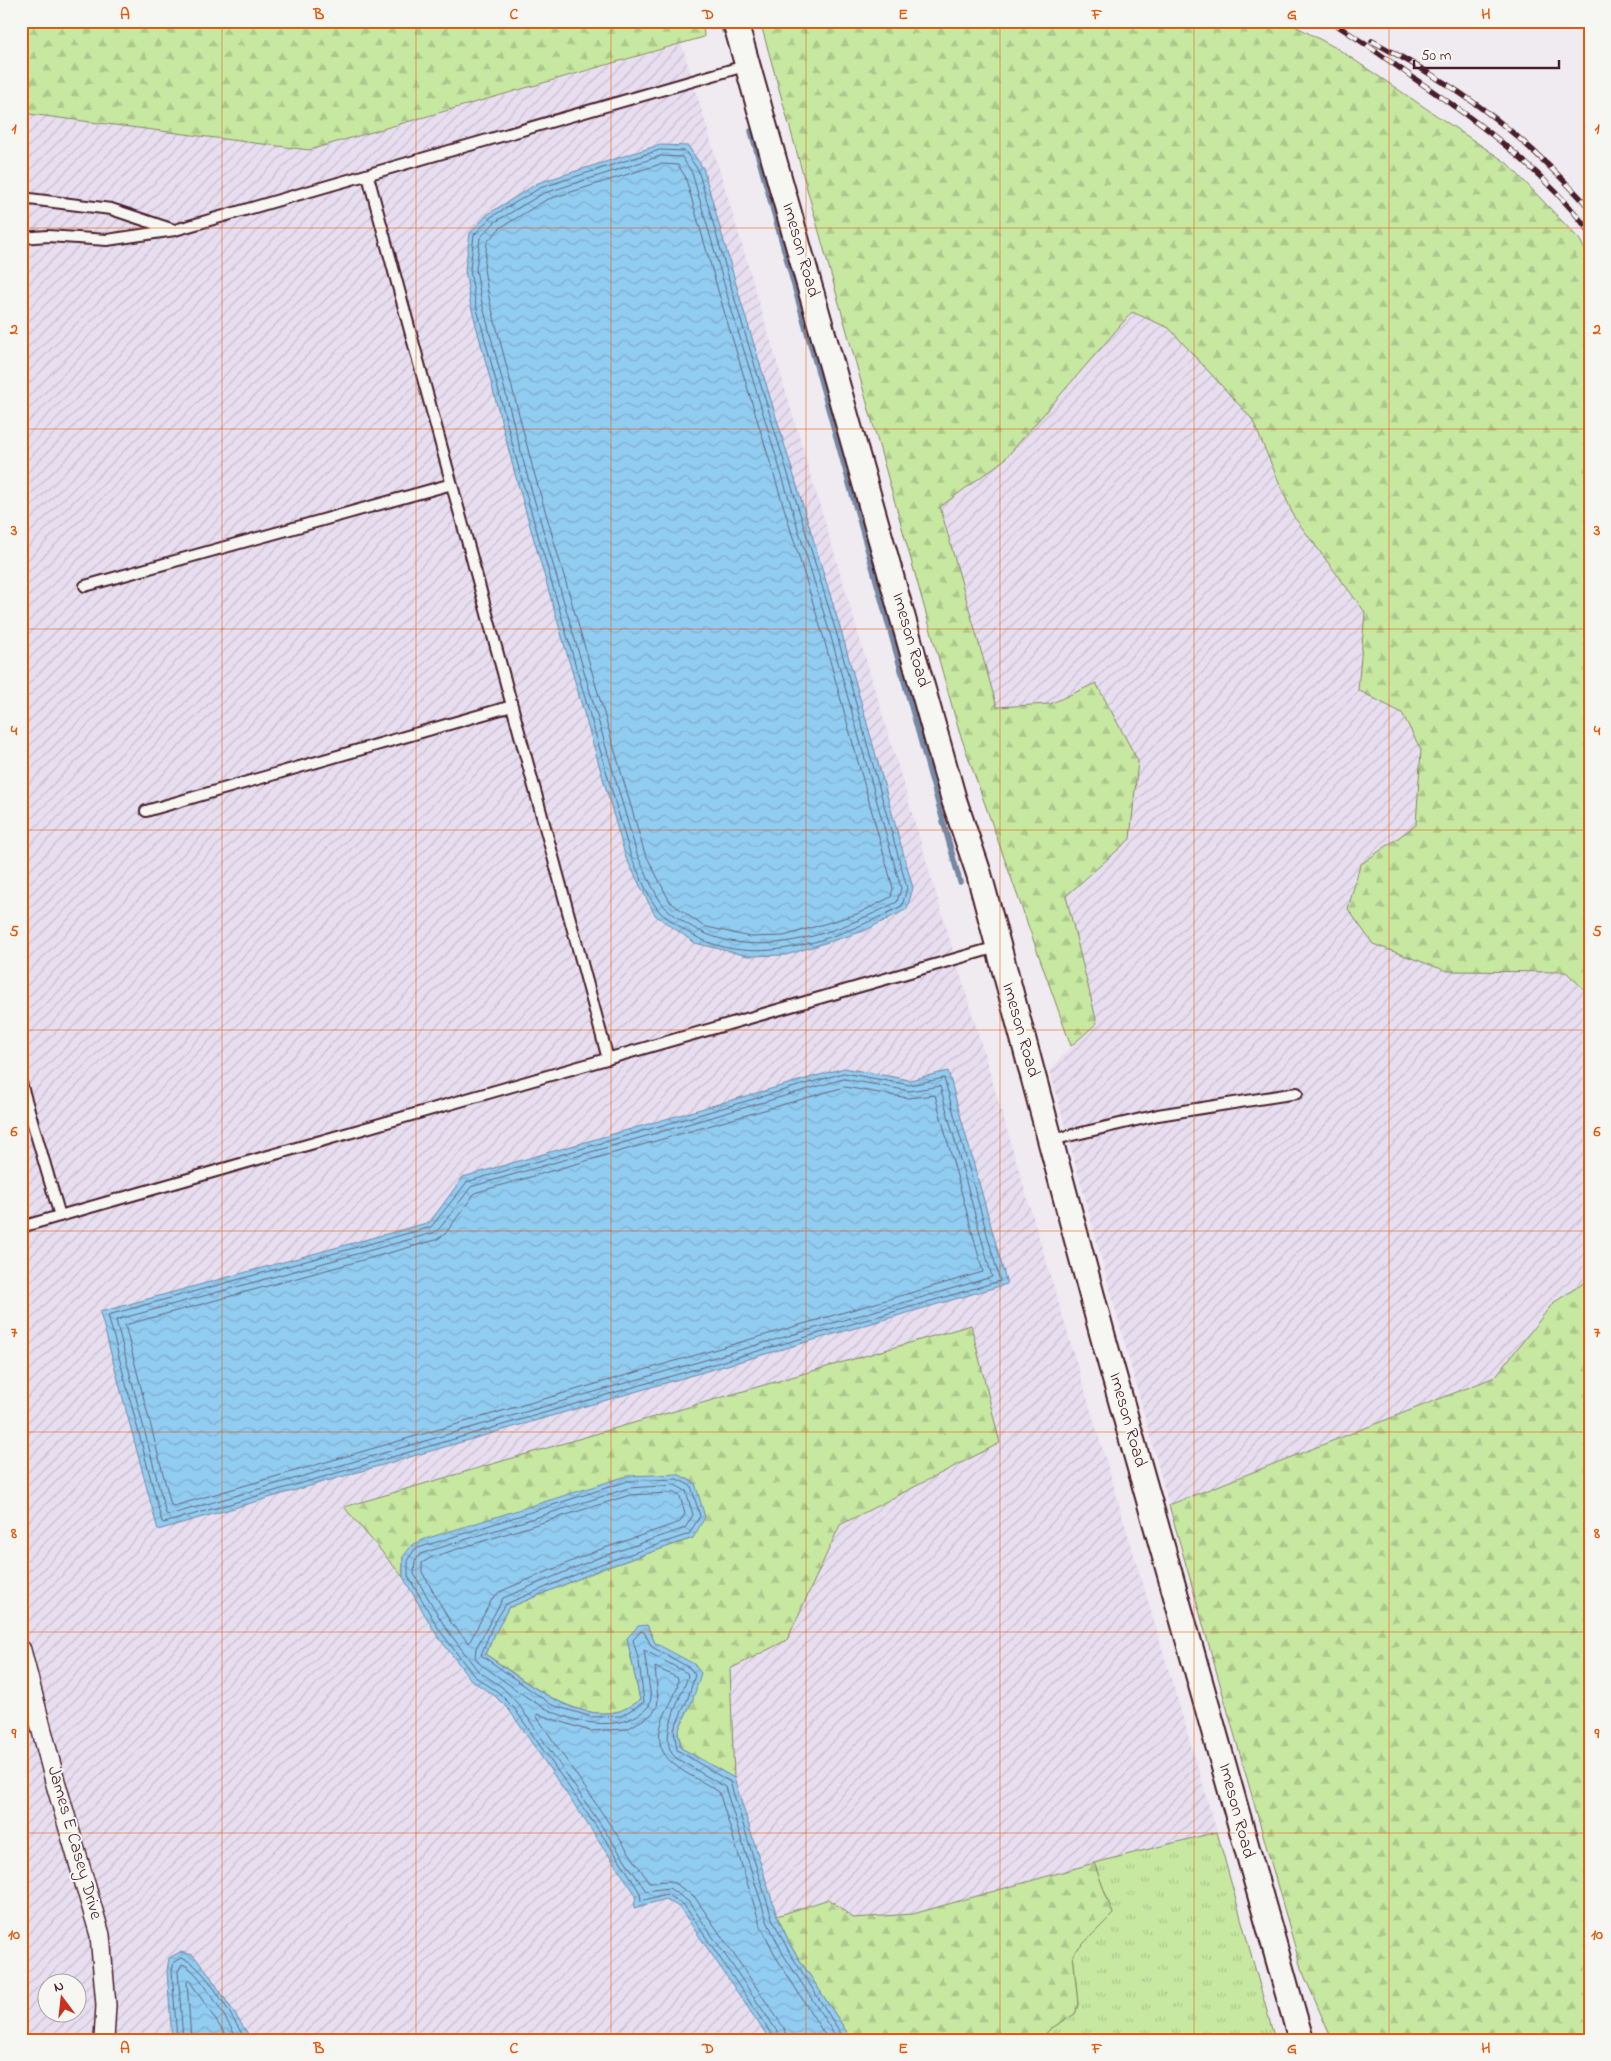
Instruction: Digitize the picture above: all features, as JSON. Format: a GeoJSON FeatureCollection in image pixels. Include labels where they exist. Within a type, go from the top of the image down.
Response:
{"type":"FeatureCollection","features":[{"type":"Feature","properties":{"kind":"street","name":"Imeson Road"},"geometry":{"type":"LineString","coordinates":[[735,21],[954,800],[979,874],[997,947],[1104,1337],[1301,2040]]}},
{"type":"Feature","properties":{"kind":"street","name":"James E Casey Drive"},"geometry":{"type":"LineString","coordinates":[[21,1650],[100,1935],[106,2005],[104,2040]]}},
{"type":"Feature","properties":{"kind":"lane"},"geometry":{"type":"LineString","coordinates":[[21,238],[48,236],[107,240],[174,230],[368,176],[748,65]]}},
{"type":"Feature","properties":{"kind":"lane"},"geometry":{"type":"LineString","coordinates":[[368,176],[608,1059]]}},
{"type":"Feature","properties":{"kind":"lane"},"geometry":{"type":"LineString","coordinates":[[21,198],[112,209],[174,230]]}},
{"type":"Feature","properties":{"kind":"lane"},"geometry":{"type":"LineString","coordinates":[[85,586],[452,484]]}},
{"type":"Feature","properties":{"kind":"lane"},"geometry":{"type":"LineString","coordinates":[[146,811],[512,706]]}},
{"type":"Feature","properties":{"kind":"lane"},"geometry":{"type":"LineString","coordinates":[[21,1227],[997,947]]}},
{"type":"Feature","properties":{"kind":"lane"},"geometry":{"type":"LineString","coordinates":[[21,1083],[60,1216]]}},
{"type":"Feature","properties":{"kind":"lane"},"geometry":{"type":"LineString","coordinates":[[1051,1140],[1158,1115],[1297,1093]]}},
{"type":"Feature","properties":{"kind":"shaded area"},"geometry":{"type":"Polygon","coordinates":[[[682,45],[1217,1832],[1094,1863],[913,1914],[853,1918],[828,1899],[777,1916],[734,1778],[730,1669],[787,1640],[840,1525],[1000,1443],[344,1507],[403,1577],[436,1634],[470,1680],[495,1696],[510,1711],[636,1895],[634,1908],[666,1899],[680,1908],[770,2040],[21,2040],[21,113],[309,150],[682,45]]]}},
{"type":"Feature","properties":{"kind":"shaded area"},"geometry":{"type":"Polygon","coordinates":[[[1132,312],[1169,328],[1252,419],[1294,517],[1365,612],[1358,690],[1402,713],[1421,750],[1416,825],[1360,865],[1373,944],[1447,971],[1566,972],[1590,995],[1590,1279],[1553,1303],[1495,1377],[1169,1505],[1050,1071],[1071,1046],[1097,1023],[1066,895],[1130,839],[1096,683],[1050,704],[997,707],[940,507],[1004,460],[1132,312]]]}},
{"type":"Feature","properties":{"kind":"green space"},"geometry":{"type":"Polygon","coordinates":[[[21,21],[703,21],[704,37],[309,150],[21,113],[21,21]]]}},
{"type":"Feature","properties":{"kind":"green space"},"geometry":{"type":"Polygon","coordinates":[[[760,21],[1286,21],[1338,49],[1507,163],[1580,240],[1590,260],[1590,995],[1566,972],[1447,971],[1373,944],[1348,909],[1360,865],[1416,825],[1421,750],[1402,713],[1358,690],[1365,612],[1294,517],[1252,419],[1169,328],[1132,312],[1004,460],[940,507],[997,707],[1050,704],[1096,683],[1138,761],[1130,839],[1066,896],[1097,1023],[1071,1046],[959,731],[760,21]]]}},
{"type":"Feature","properties":{"kind":"green space"},"geometry":{"type":"Polygon","coordinates":[[[1590,1279],[1590,2040],[1332,2040],[1301,1968],[1169,1505],[1495,1377],[1553,1303],[1590,1279]]]}},
{"type":"Feature","properties":{"kind":"green space"},"geometry":{"type":"Polygon","coordinates":[[[971,1325],[1000,1443],[840,1525],[787,1640],[730,1669],[734,1778],[681,1748],[678,1731],[693,1699],[673,1654],[655,1643],[647,1625],[627,1638],[640,1700],[620,1711],[602,1713],[584,1711],[566,1705],[532,1686],[485,1654],[508,1608],[602,1569],[693,1538],[403,1557],[403,1577],[344,1507],[971,1325]]]}},
{"type":"Feature","properties":{"kind":"green space"},"geometry":{"type":"Polygon","coordinates":[[[1217,1832],[1275,2040],[1040,2040],[1050,2029],[1075,2014],[1078,2004],[1073,1954],[1113,1914],[1094,1863],[1217,1832]]]}},
{"type":"Feature","properties":{"kind":"green space"},"geometry":{"type":"Polygon","coordinates":[[[1094,1863],[1113,1914],[1073,1954],[1078,2005],[1075,2014],[1050,2029],[1040,2040],[852,2040],[792,1948],[777,1916],[829,1899],[853,1918],[913,1914],[1094,1863]]]}},
{"type":"Feature","properties":{"kind":"water"},"geometry":{"type":"Polygon","coordinates":[[[659,145],[688,146],[703,168],[742,305],[842,634],[913,888],[907,909],[864,931],[786,955],[748,956],[695,943],[655,915],[626,858],[515,474],[470,302],[465,269],[470,233],[488,214],[538,183],[659,145]]]}},
{"type":"Feature","properties":{"kind":"water"},"geometry":{"type":"Polygon","coordinates":[[[844,1068],[910,1080],[948,1071],[1007,1284],[158,1530],[100,1312],[430,1222],[463,1177],[844,1068]]]}},
{"type":"Feature","properties":{"kind":"water"},"geometry":{"type":"Polygon","coordinates":[[[678,1474],[695,1483],[705,1517],[693,1538],[602,1569],[508,1608],[485,1654],[531,1686],[549,1696],[585,1711],[602,1713],[620,1711],[640,1700],[627,1638],[638,1626],[647,1625],[655,1643],[694,1664],[701,1673],[693,1699],[678,1731],[681,1748],[734,1778],[777,1916],[792,1948],[852,2040],[770,2040],[680,1908],[666,1899],[634,1908],[636,1895],[510,1711],[495,1696],[471,1680],[436,1634],[403,1577],[403,1557],[412,1545],[425,1539],[627,1476],[678,1474]]]}},
{"type":"Feature","properties":{"kind":"water"},"geometry":{"type":"Polygon","coordinates":[[[180,1952],[193,1955],[206,1970],[252,2040],[172,2040],[167,1971],[169,1958],[180,1952]]]}},
{"type":"Feature","properties":{"kind":"waterway"},"geometry":{"type":"LineString","coordinates":[[721,21],[724,31]]}},
{"type":"Feature","properties":{"kind":"waterway"},"geometry":{"type":"LineString","coordinates":[[751,131],[960,882]]}},
{"type":"Feature","properties":{"kind":"railway"},"geometry":{"type":"LineString","coordinates":[[1330,21],[1463,113],[1509,148],[1552,188],[1590,232]]}},
{"type":"Feature","properties":{"kind":"railway"},"geometry":{"type":"LineString","coordinates":[[1372,41],[1466,97],[1509,129],[1571,188],[1590,209]]}}]}
